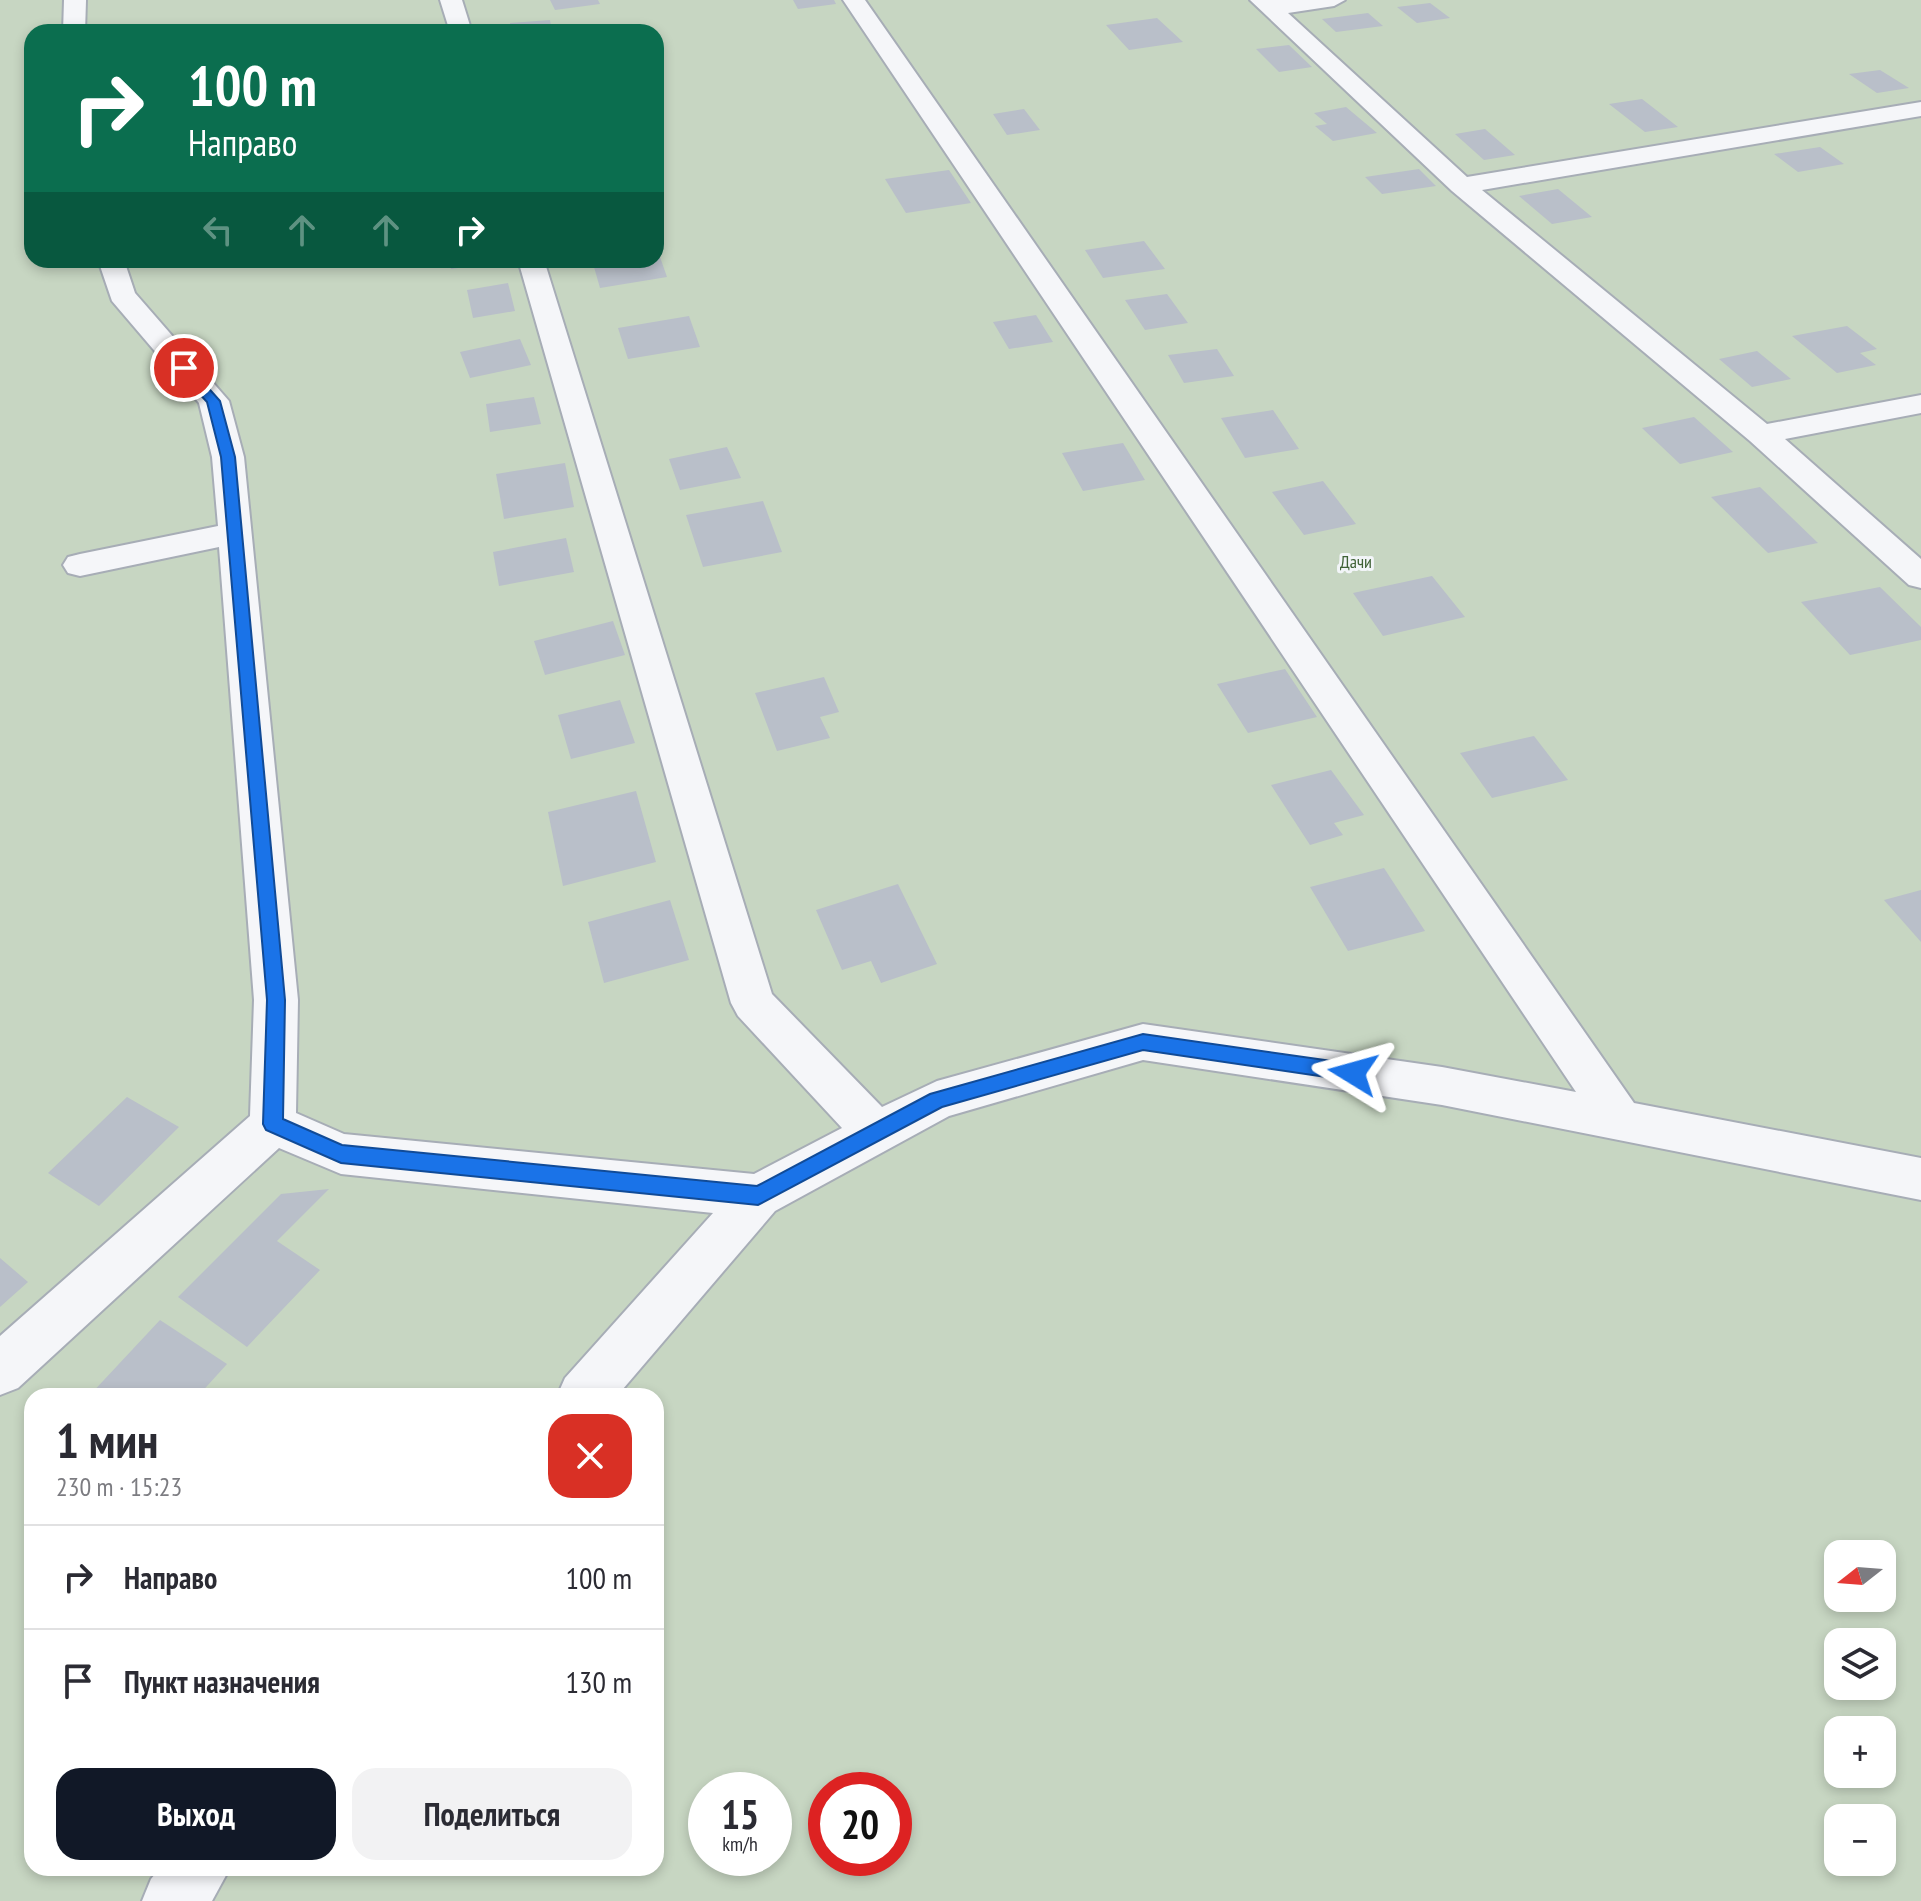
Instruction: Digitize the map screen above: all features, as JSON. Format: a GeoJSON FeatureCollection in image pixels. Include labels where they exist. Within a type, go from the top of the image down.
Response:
{"type":"FeatureCollection","features":[{"type":"Feature","properties":{"kind":"lane"},"geometry":{"type":"LineString","coordinates":[[74,24],[75,0]]}},
{"type":"Feature","properties":{"kind":"lane"},"geometry":{"type":"LineString","coordinates":[[451,0],[458,24]]}},
{"type":"Feature","properties":{"kind":"lane"},"geometry":{"type":"LineString","coordinates":[[854,0],[1620,1120]]}},
{"type":"Feature","properties":{"kind":"lane"},"geometry":{"type":"LineString","coordinates":[[1265,4],[1334,0]]}},
{"type":"Feature","properties":{"kind":"lane"},"geometry":{"type":"LineString","coordinates":[[1265,4],[1461,186],[1761,434],[1921,577]]}},
{"type":"Feature","properties":{"kind":"lane"},"geometry":{"type":"LineString","coordinates":[[1461,186],[1921,109]]}},
{"type":"Feature","properties":{"kind":"lane"},"geometry":{"type":"LineString","coordinates":[[0,1370],[273,1124],[276,1000],[228,457],[214,401],[122,295],[114,268]]}},
{"type":"Feature","properties":{"kind":"lane"},"geometry":{"type":"LineString","coordinates":[[533,268],[753,1003],[877,1133]]}},
{"type":"Feature","properties":{"kind":"lane"},"geometry":{"type":"LineString","coordinates":[[1761,434],[1921,404]]}},
{"type":"Feature","properties":{"kind":"lane"},"geometry":{"type":"LineString","coordinates":[[80,565],[235,533]]}},
{"type":"Feature","properties":{"kind":"lane"},"geometry":{"type":"LineString","coordinates":[[590,1388],[758,1196],[937,1100],[1143,1042],[1442,1086],[1921,1179]]}},
{"type":"Feature","properties":{"kind":"lane"},"geometry":{"type":"LineString","coordinates":[[273,1124],[341,1154],[758,1196]]}},
{"type":"Feature","properties":{"kind":"lane"},"geometry":{"type":"LineString","coordinates":[[173,1901],[193,1876]]}},
{"type":"Feature","properties":{"kind":"green space","name":"Дачи"},"geometry":{"type":"Polygon","coordinates":[[[0,0],[1921,0],[1921,1901],[0,1901],[0,0]]]}},
{"type":"Feature","properties":{"kind":"building"},"geometry":{"type":"Polygon","coordinates":[[[550,0],[598,0],[600,4],[555,10],[550,0]]]}},
{"type":"Feature","properties":{"kind":"building"},"geometry":{"type":"Polygon","coordinates":[[[793,0],[834,0],[836,4],[798,9],[793,0]]]}},
{"type":"Feature","properties":{"kind":"building"},"geometry":{"type":"Polygon","coordinates":[[[1430,3],[1450,18],[1417,23],[1397,7],[1430,3]]]}},
{"type":"Feature","properties":{"kind":"building"},"geometry":{"type":"Polygon","coordinates":[[[1368,13],[1383,26],[1336,32],[1322,19],[1368,13]]]}},
{"type":"Feature","properties":{"kind":"building"},"geometry":{"type":"Polygon","coordinates":[[[1157,18],[1183,42],[1129,50],[1106,25],[1157,18]]]}},
{"type":"Feature","properties":{"kind":"building"},"geometry":{"type":"Polygon","coordinates":[[[550,20],[551,24],[510,24],[550,20]]]}},
{"type":"Feature","properties":{"kind":"building"},"geometry":{"type":"Polygon","coordinates":[[[1289,45],[1312,67],[1279,72],[1256,49],[1289,45]]]}},
{"type":"Feature","properties":{"kind":"building"},"geometry":{"type":"Polygon","coordinates":[[[1880,70],[1909,88],[1877,93],[1849,74],[1880,70]]]}},
{"type":"Feature","properties":{"kind":"building"},"geometry":{"type":"Polygon","coordinates":[[[1642,99],[1678,127],[1645,132],[1609,104],[1642,99]]]}},
{"type":"Feature","properties":{"kind":"building"},"geometry":{"type":"Polygon","coordinates":[[[1346,107],[1377,133],[1333,141],[1315,126],[1327,124],[1314,113],[1346,107]]]}},
{"type":"Feature","properties":{"kind":"building"},"geometry":{"type":"Polygon","coordinates":[[[1024,109],[1040,130],[1007,135],[993,114],[1024,109]]]}},
{"type":"Feature","properties":{"kind":"building"},"geometry":{"type":"Polygon","coordinates":[[[1485,129],[1515,155],[1484,160],[1455,134],[1485,129]]]}},
{"type":"Feature","properties":{"kind":"building"},"geometry":{"type":"Polygon","coordinates":[[[1820,147],[1844,164],[1798,172],[1774,154],[1820,147]]]}},
{"type":"Feature","properties":{"kind":"building"},"geometry":{"type":"Polygon","coordinates":[[[1419,169],[1436,186],[1382,194],[1365,177],[1419,169]]]}},
{"type":"Feature","properties":{"kind":"building"},"geometry":{"type":"Polygon","coordinates":[[[949,170],[971,203],[906,213],[885,179],[949,170]]]}},
{"type":"Feature","properties":{"kind":"building"},"geometry":{"type":"Polygon","coordinates":[[[1558,189],[1592,217],[1552,224],[1519,196],[1558,189]]]}},
{"type":"Feature","properties":{"kind":"building"},"geometry":{"type":"Polygon","coordinates":[[[1144,241],[1165,269],[1103,278],[1085,250],[1144,241]]]}},
{"type":"Feature","properties":{"kind":"building"},"geometry":{"type":"Polygon","coordinates":[[[594,268],[664,268],[667,277],[600,288],[594,268]]]}},
{"type":"Feature","properties":{"kind":"building"},"geometry":{"type":"Polygon","coordinates":[[[508,283],[515,311],[473,318],[467,290],[508,283]]]}},
{"type":"Feature","properties":{"kind":"building"},"geometry":{"type":"Polygon","coordinates":[[[1167,294],[1188,323],[1145,330],[1125,300],[1167,294]]]}},
{"type":"Feature","properties":{"kind":"building"},"geometry":{"type":"Polygon","coordinates":[[[1036,315],[1053,342],[1009,349],[993,322],[1036,315]]]}},
{"type":"Feature","properties":{"kind":"building"},"geometry":{"type":"Polygon","coordinates":[[[689,316],[700,347],[628,359],[618,328],[689,316]]]}},
{"type":"Feature","properties":{"kind":"building"},"geometry":{"type":"Polygon","coordinates":[[[1847,326],[1877,349],[1860,353],[1876,365],[1837,373],[1792,336],[1847,326]]]}},
{"type":"Feature","properties":{"kind":"building"},"geometry":{"type":"Polygon","coordinates":[[[520,339],[531,365],[470,378],[460,352],[520,339]]]}},
{"type":"Feature","properties":{"kind":"building"},"geometry":{"type":"Polygon","coordinates":[[[1217,349],[1234,376],[1184,383],[1168,355],[1217,349]]]}},
{"type":"Feature","properties":{"kind":"building"},"geometry":{"type":"Polygon","coordinates":[[[1757,351],[1791,379],[1752,387],[1719,359],[1757,351]]]}},
{"type":"Feature","properties":{"kind":"building"},"geometry":{"type":"Polygon","coordinates":[[[534,397],[541,424],[490,432],[486,404],[534,397]]]}},
{"type":"Feature","properties":{"kind":"building"},"geometry":{"type":"Polygon","coordinates":[[[1273,410],[1299,449],[1245,458],[1221,418],[1273,410]]]}},
{"type":"Feature","properties":{"kind":"building"},"geometry":{"type":"Polygon","coordinates":[[[1694,417],[1733,452],[1680,464],[1642,428],[1694,417]]]}},
{"type":"Feature","properties":{"kind":"building"},"geometry":{"type":"Polygon","coordinates":[[[1123,443],[1145,480],[1083,491],[1062,453],[1123,443]]]}},
{"type":"Feature","properties":{"kind":"building"},"geometry":{"type":"Polygon","coordinates":[[[727,447],[741,478],[680,490],[669,459],[727,447]]]}},
{"type":"Feature","properties":{"kind":"building"},"geometry":{"type":"Polygon","coordinates":[[[565,463],[574,507],[504,519],[496,474],[565,463]]]}},
{"type":"Feature","properties":{"kind":"building"},"geometry":{"type":"Polygon","coordinates":[[[1323,481],[1356,524],[1304,535],[1272,492],[1323,481]]]}},
{"type":"Feature","properties":{"kind":"building"},"geometry":{"type":"Polygon","coordinates":[[[1760,487],[1818,543],[1768,553],[1711,497],[1760,487]]]}},
{"type":"Feature","properties":{"kind":"building"},"geometry":{"type":"Polygon","coordinates":[[[763,501],[782,552],[703,567],[686,515],[763,501]]]}},
{"type":"Feature","properties":{"kind":"building"},"geometry":{"type":"Polygon","coordinates":[[[566,538],[574,572],[499,586],[493,552],[566,538]]]}},
{"type":"Feature","properties":{"kind":"building"},"geometry":{"type":"Polygon","coordinates":[[[1432,576],[1465,617],[1383,636],[1353,593],[1432,576]]]}},
{"type":"Feature","properties":{"kind":"building"},"geometry":{"type":"Polygon","coordinates":[[[1880,587],[1921,627],[1921,640],[1850,655],[1801,602],[1880,587]]]}},
{"type":"Feature","properties":{"kind":"building"},"geometry":{"type":"Polygon","coordinates":[[[613,621],[625,655],[545,675],[534,641],[613,621]]]}},
{"type":"Feature","properties":{"kind":"building"},"geometry":{"type":"Polygon","coordinates":[[[1285,669],[1317,717],[1248,733],[1217,684],[1285,669]]]}},
{"type":"Feature","properties":{"kind":"building"},"geometry":{"type":"Polygon","coordinates":[[[824,677],[839,712],[820,717],[830,738],[777,751],[755,693],[824,677]]]}},
{"type":"Feature","properties":{"kind":"building"},"geometry":{"type":"Polygon","coordinates":[[[620,700],[635,743],[571,759],[558,715],[620,700]]]}},
{"type":"Feature","properties":{"kind":"building"},"geometry":{"type":"Polygon","coordinates":[[[1534,736],[1568,780],[1492,798],[1460,753],[1534,736]]]}},
{"type":"Feature","properties":{"kind":"building"},"geometry":{"type":"Polygon","coordinates":[[[1331,770],[1364,815],[1334,823],[1343,835],[1310,845],[1271,785],[1331,770]]]}},
{"type":"Feature","properties":{"kind":"building"},"geometry":{"type":"Polygon","coordinates":[[[636,791],[656,862],[563,886],[548,812],[636,791]]]}},
{"type":"Feature","properties":{"kind":"building"},"geometry":{"type":"Polygon","coordinates":[[[1384,868],[1425,931],[1348,951],[1310,887],[1384,868]]]}},
{"type":"Feature","properties":{"kind":"building"},"geometry":{"type":"Polygon","coordinates":[[[898,884],[937,964],[881,983],[871,961],[842,970],[816,910],[898,884]]]}},
{"type":"Feature","properties":{"kind":"building"},"geometry":{"type":"Polygon","coordinates":[[[1921,890],[1921,942],[1884,900],[1921,890]]]}},
{"type":"Feature","properties":{"kind":"building"},"geometry":{"type":"Polygon","coordinates":[[[670,900],[689,960],[604,983],[588,922],[670,900]]]}},
{"type":"Feature","properties":{"kind":"building"},"geometry":{"type":"Polygon","coordinates":[[[127,1097],[179,1127],[99,1206],[48,1173],[127,1097]]]}},
{"type":"Feature","properties":{"kind":"building"},"geometry":{"type":"Polygon","coordinates":[[[329,1189],[277,1241],[320,1270],[247,1347],[178,1297],[281,1194],[329,1189]]]}},
{"type":"Feature","properties":{"kind":"building"},"geometry":{"type":"Polygon","coordinates":[[[0,1258],[28,1282],[0,1307],[0,1258]]]}},
{"type":"Feature","properties":{"kind":"building"},"geometry":{"type":"Polygon","coordinates":[[[160,1320],[227,1364],[205,1388],[96,1388],[160,1320]]]}},
{"type":"Feature","properties":{"kind":"route"},"geometry":{"type":"LineString","coordinates":[[184,368],[214,401],[228,457],[276,1000],[273,1124],[341,1154],[758,1196],[937,1100],[1143,1042],[1353,1073]]}}]}
